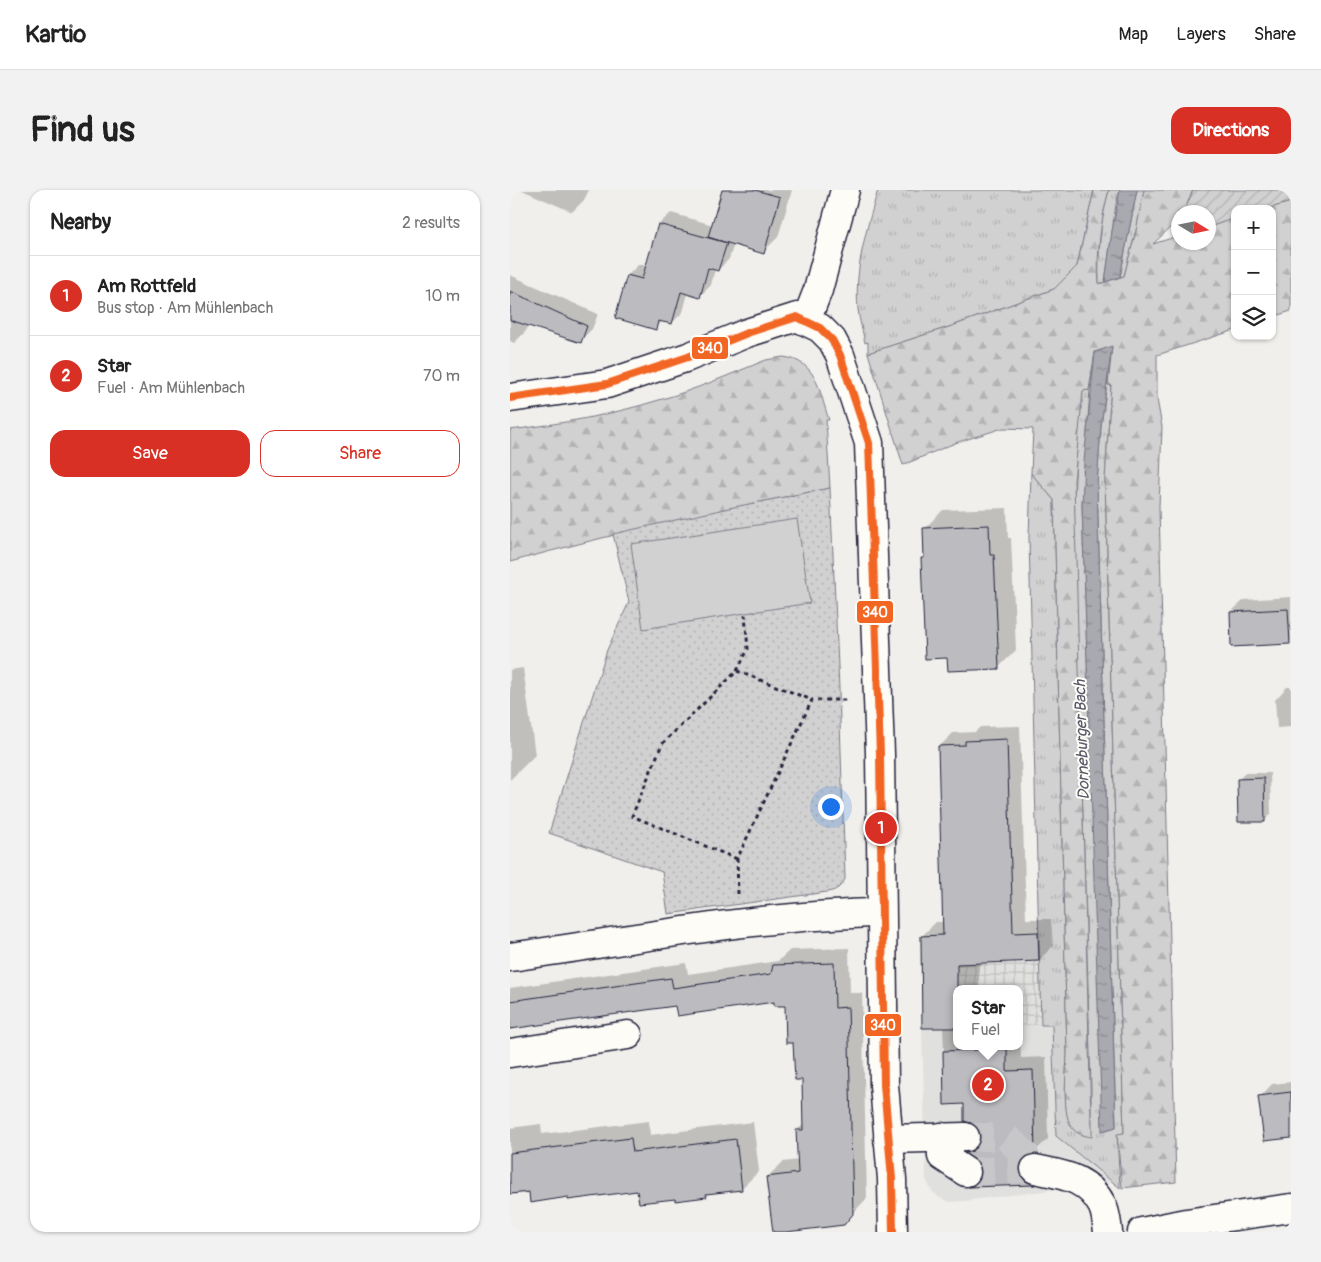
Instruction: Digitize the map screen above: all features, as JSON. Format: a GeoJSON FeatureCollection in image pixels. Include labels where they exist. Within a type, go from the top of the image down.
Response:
{"type":"FeatureCollection","features":[{"type":"Feature","properties":{"kind":"street"},"geometry":{"type":"LineString","coordinates":[[806,322],[818,290],[845,190]]}},
{"type":"Feature","properties":{"kind":"street"},"geometry":{"type":"LineString","coordinates":[[510,398],[607,384],[797,317],[820,328],[832,340],[840,355],[868,443],[878,699],[884,1085],[892,1179],[893,1232]]}},
{"type":"Feature","properties":{"kind":"street"},"geometry":{"type":"LineString","coordinates":[[510,957],[739,924],[834,914],[881,912]]}},
{"type":"Feature","properties":{"kind":"street"},"geometry":{"type":"LineString","coordinates":[[510,1053],[628,1035]]}},
{"type":"Feature","properties":{"kind":"street"},"geometry":{"type":"LineString","coordinates":[[888,1139],[953,1137],[942,1156],[966,1172]]}},
{"type":"Feature","properties":{"kind":"street"},"geometry":{"type":"LineString","coordinates":[[1035,1169],[1072,1177],[1090,1190],[1103,1206],[1108,1232]]}},
{"type":"Feature","properties":{"kind":"street"},"geometry":{"type":"LineString","coordinates":[[1142,1232],[1206,1219],[1291,1208]]}},
{"type":"Feature","properties":{"kind":"path"},"geometry":{"type":"LineString","coordinates":[[737,860],[632,816],[662,744],[737,671],[748,649],[745,615]]}},
{"type":"Feature","properties":{"kind":"path"},"geometry":{"type":"LineString","coordinates":[[737,671],[812,700],[878,699]]}},
{"type":"Feature","properties":{"kind":"path"},"geometry":{"type":"LineString","coordinates":[[739,924],[737,860],[812,700]]}},
{"type":"Feature","properties":{"kind":"shaded area"},"geometry":{"type":"Polygon","coordinates":[[[1039,932],[1041,1025],[1023,1026],[1023,985],[953,985],[953,1028],[922,1029],[920,936],[1039,932]]]}},
{"type":"Feature","properties":{"kind":"shaded area"},"geometry":{"type":"Polygon","coordinates":[[[1052,1025],[1056,1136],[1113,1182],[964,1201],[950,1202],[940,1198],[931,1190],[926,1179],[922,1029],[953,1028],[953,1050],[1023,1050],[1023,1026],[1052,1025]]]}},
{"type":"Feature","properties":{"kind":"green space"},"geometry":{"type":"Polygon","coordinates":[[[878,190],[1094,190],[1077,266],[1054,289],[952,326],[868,353],[868,342],[865,343],[857,294],[862,249],[878,190]]]}},
{"type":"Feature","properties":{"kind":"green space"},"geometry":{"type":"Polygon","coordinates":[[[1094,190],[1109,190],[1100,237],[1099,284],[1124,276],[1144,190],[1193,190],[1187,205],[1171,205],[1171,227],[1153,244],[1171,238],[1171,250],[1216,250],[1216,225],[1231,219],[1231,331],[1157,355],[1157,399],[1162,427],[1159,507],[1176,1182],[1122,1188],[1117,1134],[1124,1133],[1105,480],[1111,385],[1108,385],[1112,347],[1095,352],[1089,390],[1083,391],[1074,481],[1092,1137],[1080,1134],[1074,1130],[1067,1115],[1066,1104],[1067,1052],[1054,500],[1031,473],[1033,429],[1003,428],[955,443],[903,465],[868,353],[952,326],[1054,289],[1077,266],[1094,190]]]}},
{"type":"Feature","properties":{"kind":"green space"},"geometry":{"type":"Polygon","coordinates":[[[1109,190],[1120,190],[1116,204],[1105,282],[1099,284],[1100,237],[1109,190]]]}},
{"type":"Feature","properties":{"kind":"green space"},"geometry":{"type":"Polygon","coordinates":[[[1137,190],[1144,190],[1124,276],[1120,277],[1137,190]]]}},
{"type":"Feature","properties":{"kind":"green space"},"geometry":{"type":"Polygon","coordinates":[[[1193,190],[1291,190],[1291,202],[1276,206],[1231,205],[1231,219],[1216,225],[1216,205],[1187,205],[1193,190]]]}},
{"type":"Feature","properties":{"kind":"green space"},"geometry":{"type":"Polygon","coordinates":[[[1291,202],[1291,311],[1276,316],[1276,250],[1276,206],[1291,202]]]}},
{"type":"Feature","properties":{"kind":"green space"},"geometry":{"type":"Polygon","coordinates":[[[1112,346],[1108,385],[1111,385],[1105,480],[1124,1133],[1117,1135],[1120,1188],[1056,1136],[1052,1025],[1041,1025],[1029,538],[1031,473],[1054,500],[1067,1052],[1065,1091],[1067,1111],[1072,1127],[1092,1119],[1074,515],[1083,391],[1089,390],[1095,352],[1090,389],[1082,505],[1103,1131],[1116,1127],[1097,485],[1101,426],[1112,346]]]}},
{"type":"Feature","properties":{"kind":"green space"},"geometry":{"type":"Polygon","coordinates":[[[783,357],[804,365],[810,371],[819,389],[829,420],[826,420],[830,488],[669,522],[510,562],[510,430],[585,418],[641,405],[699,387],[766,360],[783,357]]]}},
{"type":"Feature","properties":{"kind":"green space"},"geometry":{"type":"Polygon","coordinates":[[[830,488],[845,879],[833,891],[668,914],[662,872],[549,833],[607,650],[629,602],[613,534],[830,488]]]}},
{"type":"Feature","properties":{"kind":"green space"},"geometry":{"type":"Polygon","coordinates":[[[797,519],[810,603],[643,629],[631,544],[797,519]]]}},
{"type":"Feature","properties":{"kind":"water"},"geometry":{"type":"Polygon","coordinates":[[[1120,190],[1137,190],[1120,277],[1105,282],[1112,231],[1120,190]]]}},
{"type":"Feature","properties":{"kind":"water"},"geometry":{"type":"Polygon","coordinates":[[[1112,346],[1101,426],[1097,485],[1116,1127],[1102,1131],[1082,505],[1084,461],[1095,352],[1112,346]]]}},
{"type":"Feature","properties":{"kind":"building"},"geometry":{"type":"Polygon","coordinates":[[[722,190],[755,190],[780,197],[764,254],[708,237],[722,190]]]}},
{"type":"Feature","properties":{"kind":"building"},"geometry":{"type":"Polygon","coordinates":[[[658,224],[727,243],[718,271],[708,268],[700,298],[681,292],[672,324],[658,321],[656,330],[615,318],[627,275],[642,279],[658,224]]]}},
{"type":"Feature","properties":{"kind":"building"},"geometry":{"type":"Polygon","coordinates":[[[510,291],[587,326],[581,343],[510,320],[510,291]]]}},
{"type":"Feature","properties":{"kind":"building"},"geometry":{"type":"Polygon","coordinates":[[[989,525],[990,555],[994,555],[999,669],[948,671],[947,658],[925,659],[921,558],[924,558],[923,528],[989,525]]]}},
{"type":"Feature","properties":{"kind":"building"},"geometry":{"type":"Polygon","coordinates":[[[1288,609],[1290,644],[1231,647],[1230,612],[1288,609]]]}},
{"type":"Feature","properties":{"kind":"building"},"geometry":{"type":"Polygon","coordinates":[[[1007,739],[1013,933],[1038,932],[1039,961],[957,964],[957,985],[953,985],[953,1028],[922,1028],[921,936],[943,935],[938,746],[965,745],[965,741],[1007,739]]]}},
{"type":"Feature","properties":{"kind":"building"},"geometry":{"type":"Polygon","coordinates":[[[1264,778],[1265,822],[1238,822],[1237,779],[1264,778]]]}},
{"type":"Feature","properties":{"kind":"building"},"geometry":{"type":"Polygon","coordinates":[[[834,963],[835,1008],[848,1007],[853,1214],[844,1225],[773,1232],[766,1177],[798,1173],[796,1130],[803,1130],[802,1080],[795,1080],[793,1043],[786,1043],[785,1006],[774,1006],[774,1002],[677,1016],[675,1006],[510,1029],[510,1001],[671,978],[673,988],[771,974],[773,965],[834,963]]]}},
{"type":"Feature","properties":{"kind":"building"},"geometry":{"type":"Polygon","coordinates":[[[1007,1050],[1007,1071],[1033,1070],[1035,1154],[1030,1154],[1024,1158],[1020,1166],[1020,1173],[1024,1180],[1035,1185],[969,1187],[979,1181],[982,1173],[980,1165],[965,1153],[973,1151],[978,1145],[981,1136],[979,1129],[973,1124],[964,1121],[964,1104],[944,1105],[943,1051],[1007,1050]]]}},
{"type":"Feature","properties":{"kind":"building"},"geometry":{"type":"Polygon","coordinates":[[[1291,1092],[1291,1138],[1264,1141],[1258,1096],[1291,1092]]]}},
{"type":"Feature","properties":{"kind":"building"},"geometry":{"type":"Polygon","coordinates":[[[631,1138],[633,1152],[736,1139],[742,1190],[706,1194],[707,1197],[639,1203],[637,1191],[568,1200],[568,1197],[530,1203],[529,1192],[510,1194],[510,1153],[631,1138]]]}},
{"type":"Feature","properties":{"kind":"tunnel"},"geometry":{"type":"LineString","coordinates":[[965,1137],[1006,1137],[1025,1154],[1026,1169],[1035,1169]]}},
{"type":"Feature","properties":{"kind":"tunnel"},"geometry":{"type":"LineString","coordinates":[[966,1172],[1026,1169]]}},
{"type":"Feature","properties":{"kind":"transit line","name":"340"},"geometry":{"type":"LineString","coordinates":[[510,398],[607,384],[688,357],[747,333],[797,317],[820,328],[832,340],[840,355],[869,443],[880,754],[884,1085],[892,1179],[893,1232]]}},
{"type":"Feature","properties":{"kind":"place","name":"Am Rottfeld"},"geometry":{"type":"Point","coordinates":[881,828]}},
{"type":"Feature","properties":{"kind":"place","name":"Star"},"geometry":{"type":"Point","coordinates":[988,1085]}},
{"type":"Feature","properties":{"kind":"water label","name":"Dorneburger Bach"},"geometry":{"type":"Point","coordinates":[1081,740]}}]}
